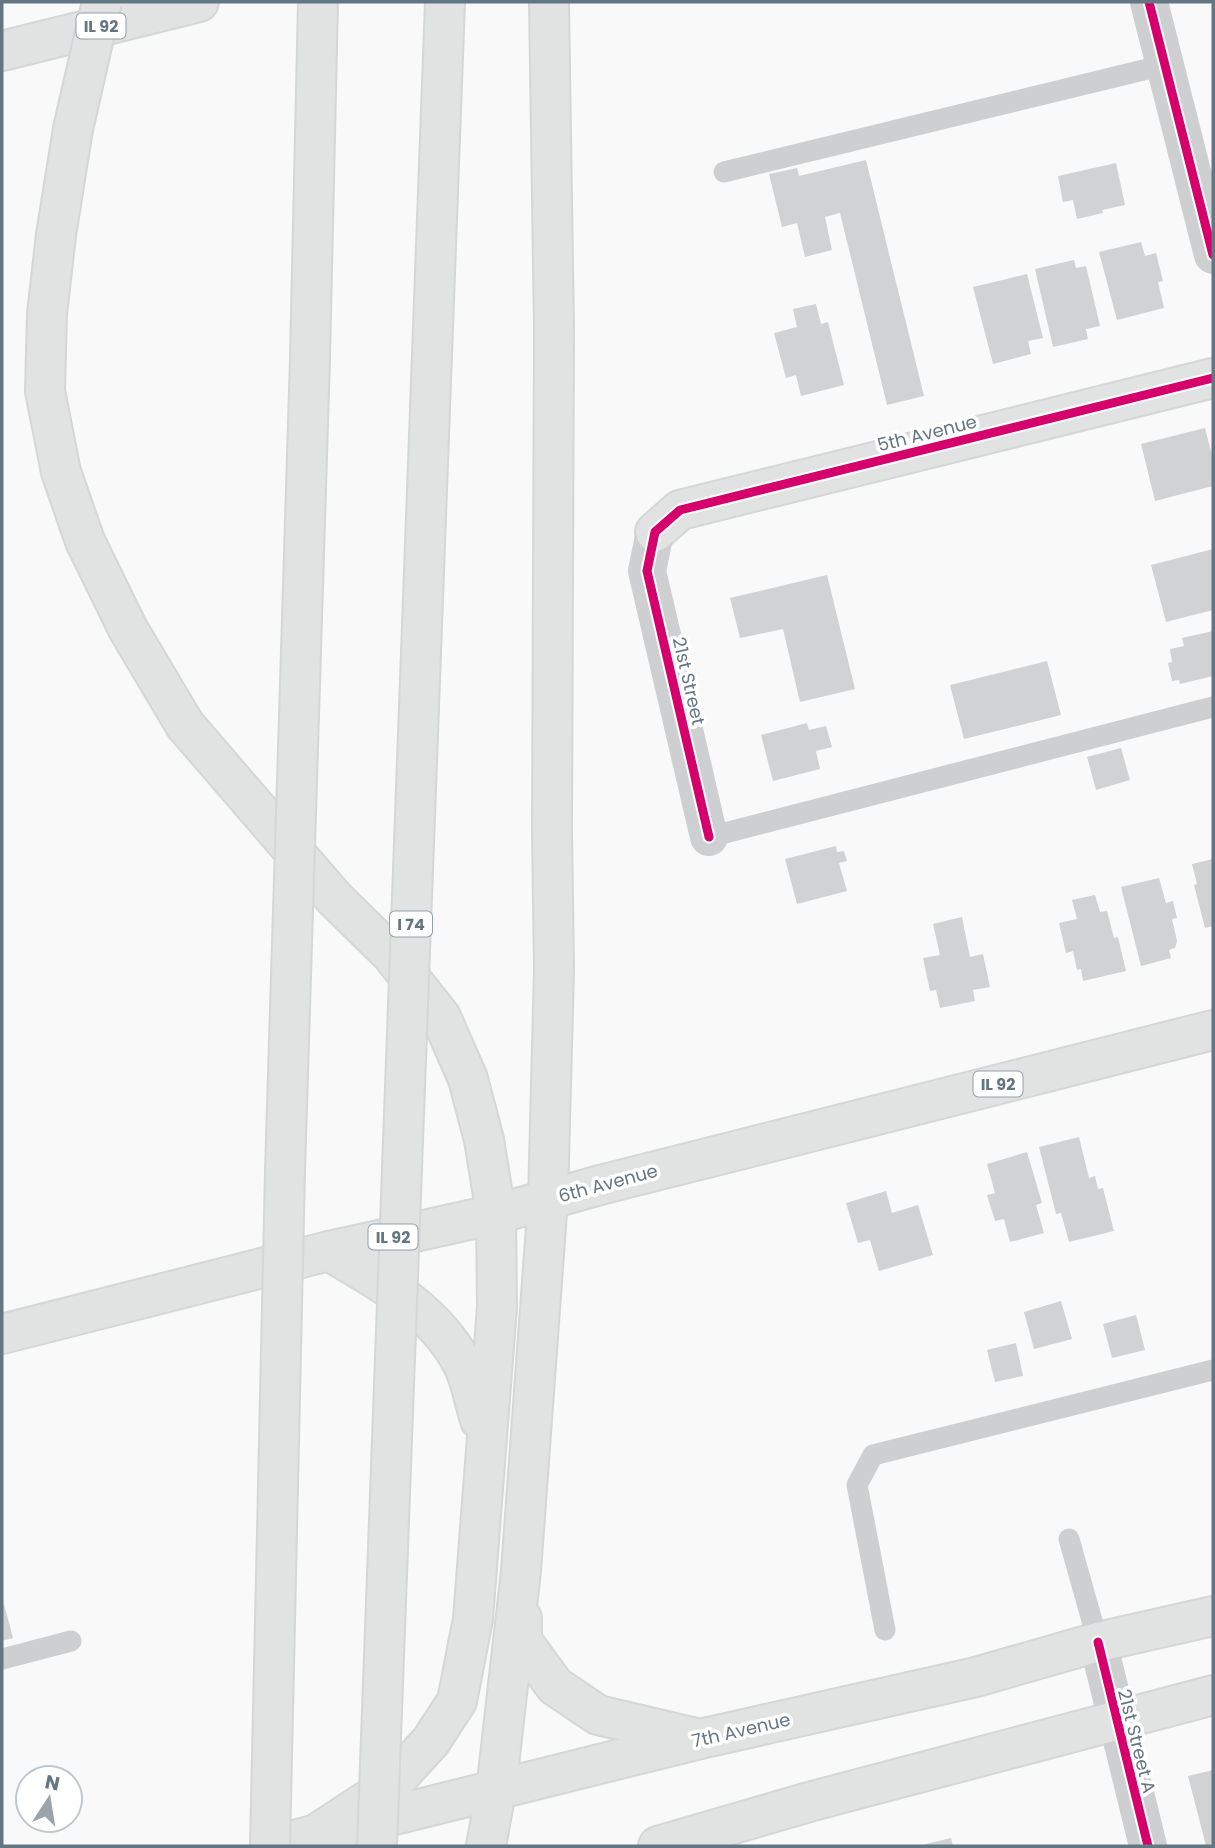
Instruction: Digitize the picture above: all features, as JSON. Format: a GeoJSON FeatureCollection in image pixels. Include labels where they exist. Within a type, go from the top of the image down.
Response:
{"type":"FeatureCollection","features":[{"type":"Feature","properties":{"kind":"main road"},"geometry":{"type":"LineString","coordinates":[[102,2],[73,129],[49,301],[45,391],[61,472],[85,541],[128,629],[185,725],[335,899],[391,954],[441,1017],[468,1079],[484,1140],[496,1214],[496,1307],[473,1619],[457,1701],[431,1741],[391,1785],[313,1836]]}},
{"type":"Feature","properties":{"kind":"main road","name":"IL 92"},"geometry":{"type":"LineString","coordinates":[[2,51],[200,2]]}},
{"type":"Feature","properties":{"kind":"main road"},"geometry":{"type":"LineString","coordinates":[[270,1846],[286,1144],[318,2]]}},
{"type":"Feature","properties":{"kind":"main road","name":"I 74"},"geometry":{"type":"LineString","coordinates":[[377,1846],[445,2]]}},
{"type":"Feature","properties":{"kind":"main road"},"geometry":{"type":"LineString","coordinates":[[486,1846],[496,1791],[521,1572],[548,1199],[554,970],[554,329],[549,2]]}},
{"type":"Feature","properties":{"kind":"main road","name":"5th Avenue"},"geometry":{"type":"LineString","coordinates":[[655,532],[680,510],[1213,378]]}},
{"type":"Feature","properties":{"kind":"main road","name":"6th Avenue"},"geometry":{"type":"LineString","coordinates":[[2,1334],[330,1251],[496,1214],[1213,1030]]}},
{"type":"Feature","properties":{"kind":"main road"},"geometry":{"type":"LineString","coordinates":[[330,1251],[428,1316],[462,1363],[486,1440]]}},
{"type":"Feature","properties":{"kind":"main road"},"geometry":{"type":"LineString","coordinates":[[521,1572],[522,1641],[555,1686],[598,1715],[700,1739]]}},
{"type":"Feature","properties":{"kind":"main road","name":"7th Avenue"},"geometry":{"type":"LineString","coordinates":[[270,1846],[700,1739],[976,1677],[1098,1642],[1213,1616]]}},
{"type":"Feature","properties":{"kind":"main road"},"geometry":{"type":"LineString","coordinates":[[658,1846],[809,1802],[1213,1695]]}},
{"type":"Feature","properties":{"kind":"street"},"geometry":{"type":"LineString","coordinates":[[1149,2],[1213,255]]}},
{"type":"Feature","properties":{"kind":"street","name":"21st Street"},"geometry":{"type":"LineString","coordinates":[[655,532],[647,571],[709,837]]}},
{"type":"Feature","properties":{"kind":"street","name":"21st Street A"},"geometry":{"type":"LineString","coordinates":[[1098,1642],[1148,1846]]}},
{"type":"Feature","properties":{"kind":"lane"},"geometry":{"type":"LineString","coordinates":[[724,172],[1164,65]]}},
{"type":"Feature","properties":{"kind":"lane"},"geometry":{"type":"LineString","coordinates":[[709,837],[1213,707]]}},
{"type":"Feature","properties":{"kind":"lane"},"geometry":{"type":"LineString","coordinates":[[885,1630],[857,1485],[873,1455],[1213,1370]]}},
{"type":"Feature","properties":{"kind":"lane"},"geometry":{"type":"LineString","coordinates":[[1069,1539],[1098,1642]]}},
{"type":"Feature","properties":{"kind":"lane"},"geometry":{"type":"LineString","coordinates":[[2,1659],[71,1641]]}},
{"type":"Feature","properties":{"kind":"building"},"geometry":{"type":"Polygon","coordinates":[[[866,160],[924,396],[887,405],[840,213],[825,217],[832,250],[805,257],[797,223],[782,227],[769,174],[797,168],[799,176],[866,160]]]}},
{"type":"Feature","properties":{"kind":"building"},"geometry":{"type":"Polygon","coordinates":[[[1116,163],[1125,205],[1077,219],[1073,200],[1063,202],[1058,176],[1116,163]]]}},
{"type":"Feature","properties":{"kind":"building"},"geometry":{"type":"Polygon","coordinates":[[[1141,242],[1145,256],[1156,253],[1163,281],[1158,282],[1164,308],[1117,320],[1099,252],[1141,242]]]}},
{"type":"Feature","properties":{"kind":"building"},"geometry":{"type":"Polygon","coordinates":[[[1074,260],[1076,268],[1086,266],[1100,326],[1086,329],[1088,339],[1053,347],[1035,269],[1074,260]]]}},
{"type":"Feature","properties":{"kind":"building"},"geometry":{"type":"Polygon","coordinates":[[[1027,274],[1043,338],[1028,341],[1031,354],[993,364],[973,287],[1027,274]]]}},
{"type":"Feature","properties":{"kind":"building"},"geometry":{"type":"Polygon","coordinates":[[[816,304],[821,324],[828,322],[844,385],[801,396],[796,375],[786,378],[774,333],[797,327],[793,309],[816,304]]]}},
{"type":"Feature","properties":{"kind":"building"},"geometry":{"type":"Polygon","coordinates":[[[1205,428],[1213,459],[1213,486],[1155,501],[1141,444],[1205,428]]]}},
{"type":"Feature","properties":{"kind":"building"},"geometry":{"type":"Polygon","coordinates":[[[1213,549],[1213,610],[1166,622],[1151,565],[1213,549]]]}},
{"type":"Feature","properties":{"kind":"building"},"geometry":{"type":"Polygon","coordinates":[[[827,575],[855,689],[800,702],[783,629],[740,638],[730,598],[827,575]]]}},
{"type":"Feature","properties":{"kind":"building"},"geometry":{"type":"Polygon","coordinates":[[[1213,631],[1213,676],[1180,684],[1179,680],[1172,681],[1168,663],[1172,662],[1170,649],[1184,646],[1182,638],[1213,631]]]}},
{"type":"Feature","properties":{"kind":"building"},"geometry":{"type":"Polygon","coordinates":[[[1047,661],[1061,715],[964,739],[950,685],[1047,661]]]}},
{"type":"Feature","properties":{"kind":"building"},"geometry":{"type":"Polygon","coordinates":[[[807,723],[809,730],[826,726],[832,747],[816,751],[820,769],[773,781],[761,735],[807,723]]]}},
{"type":"Feature","properties":{"kind":"building"},"geometry":{"type":"Polygon","coordinates":[[[1121,748],[1130,780],[1096,790],[1087,757],[1121,748]]]}},
{"type":"Feature","properties":{"kind":"building"},"geometry":{"type":"Polygon","coordinates":[[[836,846],[837,852],[844,851],[847,861],[839,863],[847,891],[797,904],[785,859],[836,846]]]}},
{"type":"Feature","properties":{"kind":"building"},"geometry":{"type":"Polygon","coordinates":[[[1213,859],[1213,926],[1205,928],[1194,885],[1197,884],[1192,864],[1213,859]]]}},
{"type":"Feature","properties":{"kind":"building"},"geometry":{"type":"Polygon","coordinates":[[[1159,878],[1166,903],[1173,901],[1177,918],[1172,919],[1177,941],[1175,948],[1169,950],[1171,958],[1141,966],[1121,887],[1159,878]]]}},
{"type":"Feature","properties":{"kind":"building"},"geometry":{"type":"Polygon","coordinates":[[[1095,895],[1100,912],[1107,911],[1114,938],[1118,937],[1126,971],[1083,981],[1081,969],[1077,970],[1073,951],[1066,953],[1059,923],[1077,919],[1072,900],[1095,895]]]}},
{"type":"Feature","properties":{"kind":"building"},"geometry":{"type":"Polygon","coordinates":[[[962,917],[970,957],[983,954],[990,987],[973,990],[975,1001],[940,1008],[936,990],[930,991],[923,958],[940,955],[933,924],[962,917]]]}},
{"type":"Feature","properties":{"kind":"building"},"geometry":{"type":"Polygon","coordinates":[[[1079,1137],[1089,1178],[1095,1176],[1098,1189],[1103,1188],[1114,1231],[1069,1242],[1061,1213],[1056,1214],[1039,1147],[1079,1137]]]}},
{"type":"Feature","properties":{"kind":"building"},"geometry":{"type":"Polygon","coordinates":[[[1027,1152],[1042,1203],[1036,1205],[1044,1233],[1010,1242],[1004,1219],[995,1221],[987,1195],[995,1193],[987,1164],[1027,1152]]]}},
{"type":"Feature","properties":{"kind":"building"},"geometry":{"type":"Polygon","coordinates":[[[886,1191],[892,1213],[918,1205],[933,1255],[879,1271],[870,1240],[858,1243],[846,1203],[886,1191]]]}},
{"type":"Feature","properties":{"kind":"building"},"geometry":{"type":"Polygon","coordinates":[[[1061,1301],[1072,1339],[1034,1349],[1024,1312],[1061,1301]]]}},
{"type":"Feature","properties":{"kind":"building"},"geometry":{"type":"Polygon","coordinates":[[[1136,1315],[1145,1350],[1112,1358],[1103,1324],[1136,1315]]]}},
{"type":"Feature","properties":{"kind":"building"},"geometry":{"type":"Polygon","coordinates":[[[1016,1343],[1023,1376],[995,1382],[987,1350],[1016,1343]]]}},
{"type":"Feature","properties":{"kind":"building"},"geometry":{"type":"Polygon","coordinates":[[[4,1604],[13,1638],[2,1641],[2,1605],[4,1604]]]}},
{"type":"Feature","properties":{"kind":"building"},"geometry":{"type":"Polygon","coordinates":[[[1213,1770],[1213,1846],[1206,1846],[1188,1776],[1213,1770]]]}},
{"type":"Feature","properties":{"kind":"building"},"geometry":{"type":"Polygon","coordinates":[[[951,1838],[953,1846],[922,1846],[922,1845],[951,1838]]]}},
{"type":"Feature","properties":{"kind":"cycle path"},"geometry":{"type":"LineString","coordinates":[[1149,2],[1213,255]]}},
{"type":"Feature","properties":{"kind":"cycle path"},"geometry":{"type":"LineString","coordinates":[[709,837],[647,571],[655,532],[680,510],[1213,378]]}},
{"type":"Feature","properties":{"kind":"cycle path"},"geometry":{"type":"LineString","coordinates":[[1098,1642],[1148,1846]]}}]}
